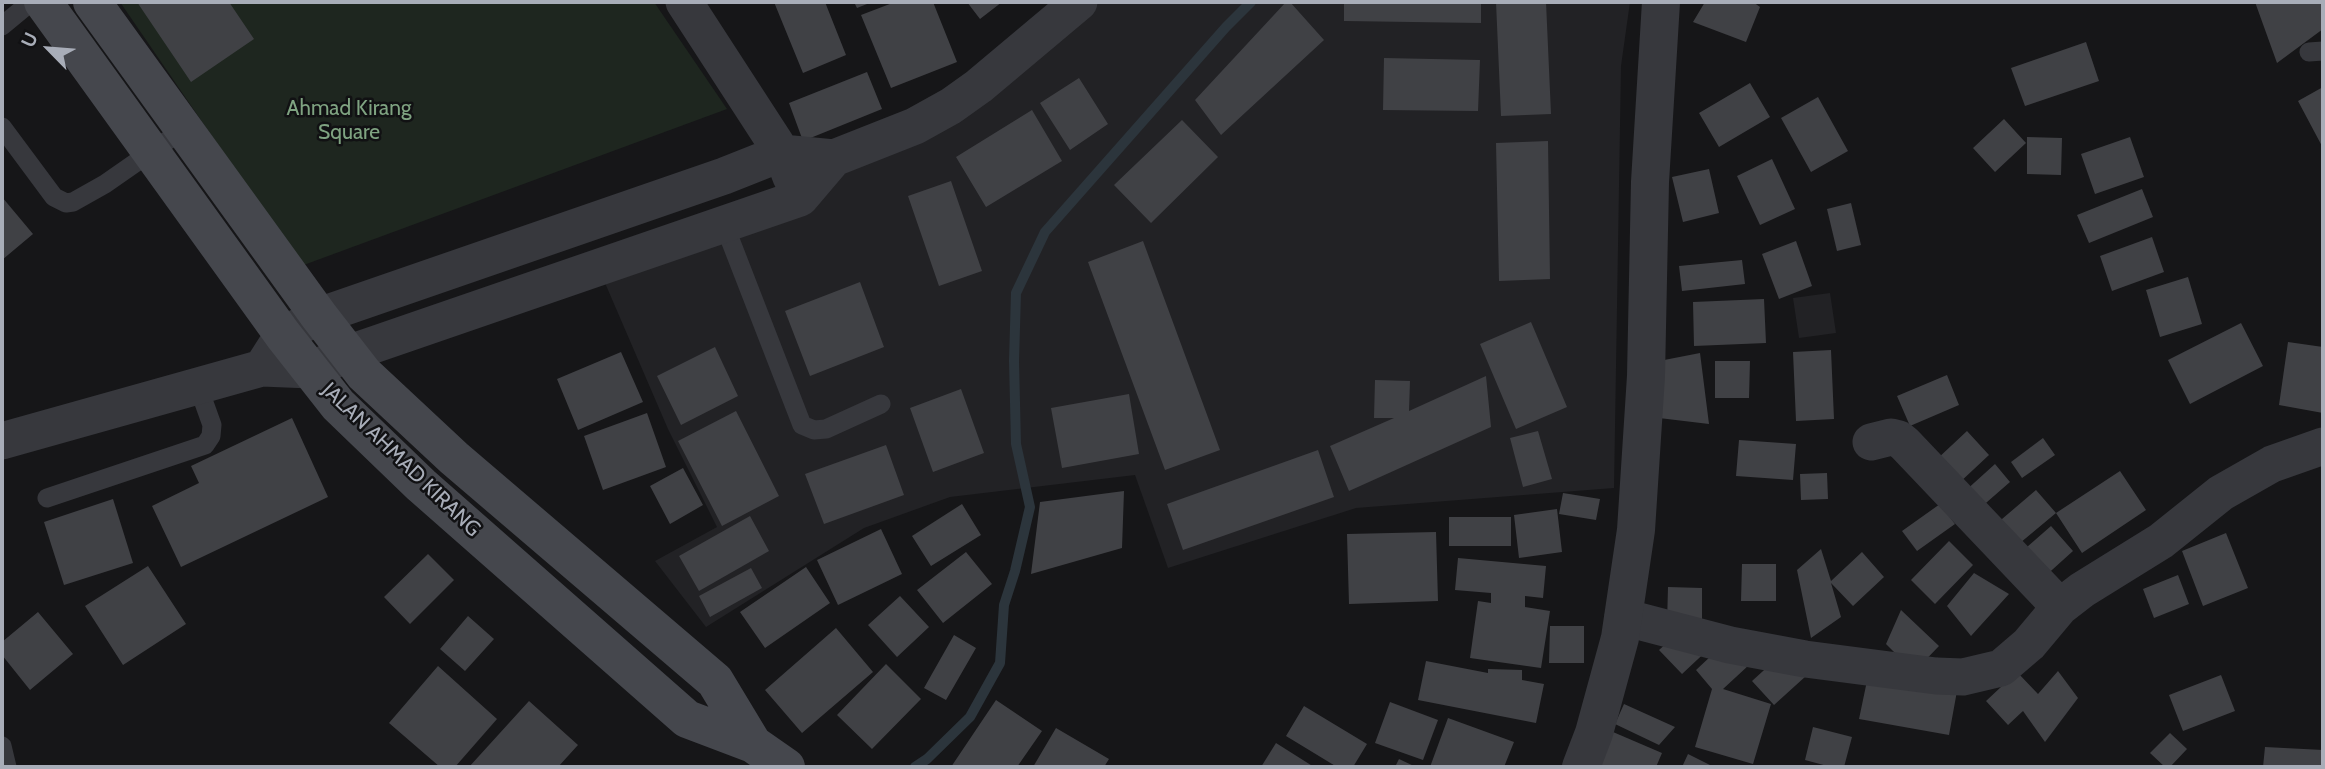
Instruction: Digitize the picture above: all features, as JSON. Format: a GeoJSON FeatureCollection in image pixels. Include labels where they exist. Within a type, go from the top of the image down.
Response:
{"type":"FeatureCollection","features":[{"type":"Feature","properties":{"kind":"main road","name":"JALAN AHMAD KIRANG"},"geometry":{"type":"LineString","coordinates":[[43,2],[283,335],[338,405],[421,485],[687,719],[753,744],[786,767]]}},
{"type":"Feature","properties":{"kind":"main road","name":"JALAN AHMAD KIRANG"},"geometry":{"type":"LineString","coordinates":[[92,2],[364,374],[454,458],[715,681],[753,744]]}},
{"type":"Feature","properties":{"kind":"main road"},"geometry":{"type":"LineString","coordinates":[[421,485],[454,458]]}},
{"type":"Feature","properties":{"kind":"main road"},"geometry":{"type":"LineString","coordinates":[[602,646],[634,612]]}},
{"type":"Feature","properties":{"kind":"street"},"geometry":{"type":"LineString","coordinates":[[684,2],[782,153],[800,198]]}},
{"type":"Feature","properties":{"kind":"street"},"geometry":{"type":"LineString","coordinates":[[262,368],[283,335],[319,316],[614,215],[782,153],[834,158],[915,126],[951,106],[1079,2]]}},
{"type":"Feature","properties":{"kind":"street"},"geometry":{"type":"LineString","coordinates":[[1581,767],[1620,638],[1636,530],[1646,376],[1650,182],[1661,2]]}},
{"type":"Feature","properties":{"kind":"street"},"geometry":{"type":"LineString","coordinates":[[2,441],[262,368],[311,370],[347,354],[800,198],[834,158]]}},
{"type":"Feature","properties":{"kind":"street"},"geometry":{"type":"LineString","coordinates":[[614,215],[631,257]]}},
{"type":"Feature","properties":{"kind":"street"},"geometry":{"type":"LineString","coordinates":[[1871,442],[1891,437],[1905,444],[2060,607]]}},
{"type":"Feature","properties":{"kind":"street"},"geometry":{"type":"LineString","coordinates":[[1623,617],[1730,645],[1805,659],[1936,676],[1963,677],[2001,668],[2029,644],[2060,607],[2082,590],[2161,541],[2221,493],[2272,464],[2323,446]]}},
{"type":"Feature","properties":{"kind":"lane"},"geometry":{"type":"LineString","coordinates":[[2,26],[31,2]]}},
{"type":"Feature","properties":{"kind":"lane"},"geometry":{"type":"LineString","coordinates":[[2,127],[54,197],[66,203],[73,202],[105,184],[184,129]]}},
{"type":"Feature","properties":{"kind":"lane"},"geometry":{"type":"LineString","coordinates":[[724,224],[803,425],[814,430],[826,429],[881,404]]}},
{"type":"Feature","properties":{"kind":"lane"},"geometry":{"type":"LineString","coordinates":[[47,498],[205,445],[211,436],[212,425],[198,386]]}},
{"type":"Feature","properties":{"kind":"lane"},"geometry":{"type":"LineString","coordinates":[[2,746],[8,767]]}},
{"type":"Feature","properties":{"kind":"shaded area"},"geometry":{"type":"Polygon","coordinates":[[[1099,2],[1630,2],[1621,66],[1614,488],[1356,508],[1168,568],[1135,475],[950,497],[864,528],[706,627],[655,561],[717,527],[668,429],[602,276],[845,166],[958,119],[1099,2]]]}},
{"type":"Feature","properties":{"kind":"shaded area"},"geometry":{"type":"Polygon","coordinates":[[[1830,293],[1836,333],[1799,338],[1793,298],[1830,293]]]}},
{"type":"Feature","properties":{"kind":"green space","name":"Ahmad Kirang Square"},"geometry":{"type":"Polygon","coordinates":[[[120,2],[654,2],[727,109],[301,266],[120,2]]]}},
{"type":"Feature","properties":{"kind":"building"},"geometry":{"type":"Polygon","coordinates":[[[137,2],[229,2],[254,39],[191,82],[137,2]]]}},
{"type":"Feature","properties":{"kind":"building"},"geometry":{"type":"Polygon","coordinates":[[[774,2],[825,2],[846,55],[803,73],[774,2]]]}},
{"type":"Feature","properties":{"kind":"building"},"geometry":{"type":"Polygon","coordinates":[[[854,2],[872,2],[857,8],[854,2]]]}},
{"type":"Feature","properties":{"kind":"building"},"geometry":{"type":"Polygon","coordinates":[[[895,2],[933,2],[957,62],[891,88],[861,15],[895,2]]]}},
{"type":"Feature","properties":{"kind":"building"},"geometry":{"type":"Polygon","coordinates":[[[967,2],[1002,2],[980,19],[967,2]]]}},
{"type":"Feature","properties":{"kind":"building"},"geometry":{"type":"Polygon","coordinates":[[[1286,2],[1290,2],[1324,40],[1221,135],[1195,100],[1286,2]]]}},
{"type":"Feature","properties":{"kind":"building"},"geometry":{"type":"Polygon","coordinates":[[[1344,2],[1481,2],[1481,23],[1344,21],[1344,2]]]}},
{"type":"Feature","properties":{"kind":"building"},"geometry":{"type":"Polygon","coordinates":[[[1496,2],[1546,2],[1551,114],[1501,116],[1496,2]]]}},
{"type":"Feature","properties":{"kind":"building"},"geometry":{"type":"Polygon","coordinates":[[[1705,2],[1753,2],[1760,7],[1746,42],[1693,22],[1705,2]]]}},
{"type":"Feature","properties":{"kind":"building"},"geometry":{"type":"Polygon","coordinates":[[[2255,2],[2321,2],[2323,29],[2277,63],[2255,2]]]}},
{"type":"Feature","properties":{"kind":"building"},"geometry":{"type":"Polygon","coordinates":[[[2086,42],[2099,81],[2025,106],[2011,68],[2086,42]]]}},
{"type":"Feature","properties":{"kind":"building"},"geometry":{"type":"Polygon","coordinates":[[[1384,58],[1480,60],[1478,111],[1383,110],[1384,58]]]}},
{"type":"Feature","properties":{"kind":"building"},"geometry":{"type":"Polygon","coordinates":[[[867,72],[882,109],[803,141],[789,103],[867,72]]]}},
{"type":"Feature","properties":{"kind":"building"},"geometry":{"type":"Polygon","coordinates":[[[1079,78],[1108,124],[1070,150],[1040,103],[1079,78]]]}},
{"type":"Feature","properties":{"kind":"building"},"geometry":{"type":"Polygon","coordinates":[[[1750,83],[1770,117],[1719,147],[1699,113],[1750,83]]]}},
{"type":"Feature","properties":{"kind":"building"},"geometry":{"type":"Polygon","coordinates":[[[2323,87],[2323,148],[2298,101],[2323,87]]]}},
{"type":"Feature","properties":{"kind":"building"},"geometry":{"type":"Polygon","coordinates":[[[1818,97],[1848,151],[1811,172],[1781,118],[1818,97]]]}},
{"type":"Feature","properties":{"kind":"building"},"geometry":{"type":"Polygon","coordinates":[[[1032,110],[1062,161],[986,207],[956,157],[1032,110]]]}},
{"type":"Feature","properties":{"kind":"building"},"geometry":{"type":"Polygon","coordinates":[[[2004,119],[2026,143],[1995,172],[1973,148],[2004,119]]]}},
{"type":"Feature","properties":{"kind":"building"},"geometry":{"type":"Polygon","coordinates":[[[1182,120],[1218,157],[1151,223],[1114,185],[1182,120]]]}},
{"type":"Feature","properties":{"kind":"building"},"geometry":{"type":"Polygon","coordinates":[[[2027,137],[2062,138],[2061,175],[2027,174],[2027,137]]]}},
{"type":"Feature","properties":{"kind":"building"},"geometry":{"type":"Polygon","coordinates":[[[2130,137],[2144,177],[2095,194],[2081,154],[2130,137]]]}},
{"type":"Feature","properties":{"kind":"building"},"geometry":{"type":"Polygon","coordinates":[[[1548,141],[1550,279],[1499,281],[1496,143],[1548,141]]]}},
{"type":"Feature","properties":{"kind":"building"},"geometry":{"type":"Polygon","coordinates":[[[1772,159],[1795,209],[1760,225],[1737,176],[1772,159]]]}},
{"type":"Feature","properties":{"kind":"building"},"geometry":{"type":"Polygon","coordinates":[[[1709,169],[1719,213],[1683,222],[1672,177],[1709,169]]]}},
{"type":"Feature","properties":{"kind":"building"},"geometry":{"type":"Polygon","coordinates":[[[951,181],[982,271],[939,286],[908,196],[951,181]]]}},
{"type":"Feature","properties":{"kind":"building"},"geometry":{"type":"Polygon","coordinates":[[[2142,189],[2153,217],[2089,243],[2077,215],[2142,189]]]}},
{"type":"Feature","properties":{"kind":"building"},"geometry":{"type":"Polygon","coordinates":[[[2,197],[33,234],[2,260],[2,197]]]}},
{"type":"Feature","properties":{"kind":"building"},"geometry":{"type":"Polygon","coordinates":[[[1851,203],[1861,245],[1837,251],[1827,209],[1851,203]]]}},
{"type":"Feature","properties":{"kind":"building"},"geometry":{"type":"Polygon","coordinates":[[[2152,237],[2164,272],[2112,291],[2100,256],[2152,237]]]}},
{"type":"Feature","properties":{"kind":"building"},"geometry":{"type":"Polygon","coordinates":[[[1143,241],[1220,450],[1165,470],[1088,262],[1143,241]]]}},
{"type":"Feature","properties":{"kind":"building"},"geometry":{"type":"Polygon","coordinates":[[[1796,241],[1812,286],[1779,299],[1762,254],[1796,241]]]}},
{"type":"Feature","properties":{"kind":"building"},"geometry":{"type":"Polygon","coordinates":[[[1742,260],[1745,284],[1682,291],[1679,266],[1742,260]]]}},
{"type":"Feature","properties":{"kind":"building"},"geometry":{"type":"Polygon","coordinates":[[[2188,277],[2202,324],[2160,337],[2146,290],[2188,277]]]}},
{"type":"Feature","properties":{"kind":"building"},"geometry":{"type":"Polygon","coordinates":[[[860,282],[884,347],[810,376],[785,311],[860,282]]]}},
{"type":"Feature","properties":{"kind":"building"},"geometry":{"type":"Polygon","coordinates":[[[1764,299],[1766,343],[1694,346],[1693,302],[1764,299]]]}},
{"type":"Feature","properties":{"kind":"building"},"geometry":{"type":"Polygon","coordinates":[[[1531,322],[1567,407],[1516,429],[1480,344],[1531,322]]]}},
{"type":"Feature","properties":{"kind":"building"},"geometry":{"type":"Polygon","coordinates":[[[2241,323],[2263,366],[2190,404],[2168,360],[2241,323]]]}},
{"type":"Feature","properties":{"kind":"building"},"geometry":{"type":"Polygon","coordinates":[[[2288,342],[2323,347],[2323,413],[2279,405],[2288,342]]]}},
{"type":"Feature","properties":{"kind":"building"},"geometry":{"type":"Polygon","coordinates":[[[715,347],[738,396],[681,425],[657,376],[715,347]]]}},
{"type":"Feature","properties":{"kind":"building"},"geometry":{"type":"Polygon","coordinates":[[[1831,350],[1834,419],[1796,421],[1793,352],[1831,350]]]}},
{"type":"Feature","properties":{"kind":"building"},"geometry":{"type":"Polygon","coordinates":[[[621,352],[643,402],[578,430],[557,379],[621,352]]]}},
{"type":"Feature","properties":{"kind":"building"},"geometry":{"type":"Polygon","coordinates":[[[1700,353],[1709,424],[1659,418],[1659,361],[1700,353]]]}},
{"type":"Feature","properties":{"kind":"building"},"geometry":{"type":"Polygon","coordinates":[[[1715,361],[1750,361],[1749,398],[1715,398],[1715,361]]]}},
{"type":"Feature","properties":{"kind":"building"},"geometry":{"type":"Polygon","coordinates":[[[1947,375],[1959,405],[1910,426],[1897,396],[1947,375]]]}},
{"type":"Feature","properties":{"kind":"building"},"geometry":{"type":"Polygon","coordinates":[[[1486,376],[1491,427],[1349,491],[1330,446],[1394,418],[1374,418],[1375,380],[1410,381],[1409,411],[1486,376]]]}},
{"type":"Feature","properties":{"kind":"building"},"geometry":{"type":"Polygon","coordinates":[[[961,389],[984,453],[933,472],[910,408],[961,389]]]}},
{"type":"Feature","properties":{"kind":"building"},"geometry":{"type":"Polygon","coordinates":[[[1129,394],[1139,454],[1062,468],[1051,408],[1129,394]]]}},
{"type":"Feature","properties":{"kind":"building"},"geometry":{"type":"Polygon","coordinates":[[[736,411],[779,496],[722,526],[678,441],[736,411]]]}},
{"type":"Feature","properties":{"kind":"building"},"geometry":{"type":"Polygon","coordinates":[[[647,413],[666,467],[603,490],[584,436],[647,413]]]}},
{"type":"Feature","properties":{"kind":"building"},"geometry":{"type":"Polygon","coordinates":[[[292,418],[328,497],[181,567],[152,506],[199,483],[191,466],[292,418]]]}},
{"type":"Feature","properties":{"kind":"building"},"geometry":{"type":"Polygon","coordinates":[[[1538,431],[1552,479],[1523,487],[1510,438],[1538,431]]]}},
{"type":"Feature","properties":{"kind":"building"},"geometry":{"type":"Polygon","coordinates":[[[1967,431],[1989,455],[1958,484],[1936,460],[1967,431]]]}},
{"type":"Feature","properties":{"kind":"building"},"geometry":{"type":"Polygon","coordinates":[[[2043,438],[2055,455],[2022,478],[2011,462],[2043,438]]]}},
{"type":"Feature","properties":{"kind":"building"},"geometry":{"type":"Polygon","coordinates":[[[1739,440],[1796,444],[1793,480],[1736,476],[1739,440]]]}},
{"type":"Feature","properties":{"kind":"building"},"geometry":{"type":"Polygon","coordinates":[[[886,445],[904,495],[824,524],[805,474],[886,445]]]}},
{"type":"Feature","properties":{"kind":"building"},"geometry":{"type":"Polygon","coordinates":[[[1318,450],[1334,497],[1183,550],[1167,504],[1318,450]]]}},
{"type":"Feature","properties":{"kind":"building"},"geometry":{"type":"Polygon","coordinates":[[[1995,464],[2010,482],[1979,509],[1964,492],[1995,464]]]}},
{"type":"Feature","properties":{"kind":"building"},"geometry":{"type":"Polygon","coordinates":[[[683,468],[703,505],[670,524],[650,486],[683,468]]]}},
{"type":"Feature","properties":{"kind":"building"},"geometry":{"type":"Polygon","coordinates":[[[2120,471],[2146,510],[2082,553],[2056,513],[2120,471]]]}},
{"type":"Feature","properties":{"kind":"building"},"geometry":{"type":"Polygon","coordinates":[[[1827,473],[1828,499],[1801,500],[1800,474],[1827,473]]]}},
{"type":"Feature","properties":{"kind":"building"},"geometry":{"type":"Polygon","coordinates":[[[2036,490],[2056,513],[2014,548],[1995,525],[2036,490]]]}},
{"type":"Feature","properties":{"kind":"building"},"geometry":{"type":"Polygon","coordinates":[[[1124,491],[1122,548],[1031,574],[1040,502],[1124,491]]]}},
{"type":"Feature","properties":{"kind":"building"},"geometry":{"type":"Polygon","coordinates":[[[1563,493],[1600,499],[1596,520],[1559,514],[1563,493]]]}},
{"type":"Feature","properties":{"kind":"building"},"geometry":{"type":"Polygon","coordinates":[[[113,499],[133,563],[64,585],[44,522],[113,499]]]}},
{"type":"Feature","properties":{"kind":"building"},"geometry":{"type":"Polygon","coordinates":[[[962,504],[981,535],[931,566],[912,536],[962,504]]]}},
{"type":"Feature","properties":{"kind":"building"},"geometry":{"type":"Polygon","coordinates":[[[1940,504],[1955,524],[1917,551],[1902,531],[1940,504]]]}},
{"type":"Feature","properties":{"kind":"building"},"geometry":{"type":"Polygon","coordinates":[[[1557,509],[1562,552],[1519,558],[1514,515],[1557,509]]]}},
{"type":"Feature","properties":{"kind":"building"},"geometry":{"type":"Polygon","coordinates":[[[750,516],[769,551],[699,591],[679,556],[750,516]]]}},
{"type":"Feature","properties":{"kind":"building"},"geometry":{"type":"Polygon","coordinates":[[[1449,517],[1511,517],[1511,546],[1449,546],[1449,517]]]}},
{"type":"Feature","properties":{"kind":"building"},"geometry":{"type":"Polygon","coordinates":[[[2051,526],[2073,551],[2042,579],[2019,554],[2051,526]]]}},
{"type":"Feature","properties":{"kind":"building"},"geometry":{"type":"Polygon","coordinates":[[[881,529],[902,574],[838,605],[817,560],[881,529]]]}},
{"type":"Feature","properties":{"kind":"building"},"geometry":{"type":"Polygon","coordinates":[[[1436,532],[1438,601],[1349,604],[1347,534],[1436,532]]]}},
{"type":"Feature","properties":{"kind":"building"},"geometry":{"type":"Polygon","coordinates":[[[2226,533],[2248,588],[2203,606],[2182,551],[2226,533]]]}},
{"type":"Feature","properties":{"kind":"building"},"geometry":{"type":"Polygon","coordinates":[[[1949,541],[1973,565],[1935,604],[1911,580],[1949,541]]]}},
{"type":"Feature","properties":{"kind":"building"},"geometry":{"type":"Polygon","coordinates":[[[1821,549],[1831,581],[1862,552],[1884,577],[1853,606],[1831,583],[1841,617],[1811,638],[1797,570],[1821,549]]]}},
{"type":"Feature","properties":{"kind":"building"},"geometry":{"type":"Polygon","coordinates":[[[966,552],[992,584],[943,623],[917,590],[966,552]]]}},
{"type":"Feature","properties":{"kind":"building"},"geometry":{"type":"Polygon","coordinates":[[[428,554],[454,580],[410,624],[384,597],[428,554]]]}},
{"type":"Feature","properties":{"kind":"building"},"geometry":{"type":"Polygon","coordinates":[[[1458,558],[1546,566],[1543,598],[1525,596],[1525,607],[1550,611],[1541,668],[1470,658],[1478,601],[1491,603],[1491,593],[1455,590],[1458,558]]]}},
{"type":"Feature","properties":{"kind":"building"},"geometry":{"type":"Polygon","coordinates":[[[1742,564],[1776,564],[1776,601],[1741,601],[1742,564]]]}},
{"type":"Feature","properties":{"kind":"building"},"geometry":{"type":"Polygon","coordinates":[[[148,566],[186,624],[123,665],[85,606],[148,566]]]}},
{"type":"Feature","properties":{"kind":"building"},"geometry":{"type":"Polygon","coordinates":[[[806,567],[830,603],[765,648],[740,612],[806,567]]]}},
{"type":"Feature","properties":{"kind":"building"},"geometry":{"type":"Polygon","coordinates":[[[751,568],[762,588],[710,617],[699,596],[751,568]]]}},
{"type":"Feature","properties":{"kind":"building"},"geometry":{"type":"Polygon","coordinates":[[[1974,573],[2009,594],[1971,636],[1947,606],[1974,573]]]}},
{"type":"Feature","properties":{"kind":"building"},"geometry":{"type":"Polygon","coordinates":[[[2178,575],[2189,604],[2154,618],[2143,589],[2178,575]]]}},
{"type":"Feature","properties":{"kind":"building"},"geometry":{"type":"Polygon","coordinates":[[[1668,587],[1702,588],[1702,625],[1713,645],[1682,674],[1659,650],[1687,625],[1667,624],[1668,587]]]}},
{"type":"Feature","properties":{"kind":"building"},"geometry":{"type":"Polygon","coordinates":[[[900,596],[929,627],[897,657],[868,625],[900,596]]]}},
{"type":"Feature","properties":{"kind":"building"},"geometry":{"type":"Polygon","coordinates":[[[1901,610],[1939,646],[1914,672],[1886,644],[1901,610]]]}},
{"type":"Feature","properties":{"kind":"building"},"geometry":{"type":"Polygon","coordinates":[[[38,612],[73,654],[30,690],[2,655],[2,642],[38,612]]]}},
{"type":"Feature","properties":{"kind":"building"},"geometry":{"type":"Polygon","coordinates":[[[468,616],[494,639],[465,671],[440,649],[468,616]]]}},
{"type":"Feature","properties":{"kind":"building"},"geometry":{"type":"Polygon","coordinates":[[[1550,626],[1584,626],[1584,663],[1549,663],[1550,626]]]}},
{"type":"Feature","properties":{"kind":"building"},"geometry":{"type":"Polygon","coordinates":[[[836,628],[873,672],[802,733],[765,690],[836,628]]]}},
{"type":"Feature","properties":{"kind":"building"},"geometry":{"type":"Polygon","coordinates":[[[954,635],[976,648],[946,700],[924,688],[954,635]]]}},
{"type":"Feature","properties":{"kind":"building"},"geometry":{"type":"Polygon","coordinates":[[[1727,641],[1749,665],[1723,689],[1771,704],[1753,764],[1695,747],[1712,689],[1696,670],[1727,641]]]}},
{"type":"Feature","properties":{"kind":"building"},"geometry":{"type":"Polygon","coordinates":[[[1784,652],[1806,676],[1774,705],[1752,681],[1784,652]]]}},
{"type":"Feature","properties":{"kind":"building"},"geometry":{"type":"Polygon","coordinates":[[[1426,661],[1488,673],[1488,669],[1522,670],[1522,680],[1544,684],[1536,723],[1418,700],[1426,661]]]}},
{"type":"Feature","properties":{"kind":"building"},"geometry":{"type":"Polygon","coordinates":[[[886,664],[921,699],[872,749],[837,715],[886,664]]]}},
{"type":"Feature","properties":{"kind":"building"},"geometry":{"type":"Polygon","coordinates":[[[438,666],[497,719],[455,767],[440,767],[389,723],[438,666]]]}},
{"type":"Feature","properties":{"kind":"building"},"geometry":{"type":"Polygon","coordinates":[[[2058,671],[2078,698],[2045,742],[2023,711],[2008,725],[1986,701],[2017,672],[2038,694],[2058,671]]]}},
{"type":"Feature","properties":{"kind":"building"},"geometry":{"type":"Polygon","coordinates":[[[2221,675],[2235,711],[2183,731],[2169,695],[2221,675]]]}},
{"type":"Feature","properties":{"kind":"building"},"geometry":{"type":"Polygon","coordinates":[[[1868,676],[1957,691],[1949,735],[1859,719],[1868,676]]]}},
{"type":"Feature","properties":{"kind":"building"},"geometry":{"type":"Polygon","coordinates":[[[996,700],[1042,731],[1017,767],[951,767],[996,700]]]}},
{"type":"Feature","properties":{"kind":"building"},"geometry":{"type":"Polygon","coordinates":[[[529,701],[578,745],[558,767],[469,767],[529,701]]]}},
{"type":"Feature","properties":{"kind":"building"},"geometry":{"type":"Polygon","coordinates":[[[1390,702],[1438,720],[1423,760],[1375,743],[1390,702]]]}},
{"type":"Feature","properties":{"kind":"building"},"geometry":{"type":"Polygon","coordinates":[[[1624,704],[1675,727],[1659,745],[1615,724],[1624,704]]]}},
{"type":"Feature","properties":{"kind":"building"},"geometry":{"type":"Polygon","coordinates":[[[1304,706],[1367,744],[1353,767],[1337,767],[1286,736],[1304,706]]]}},
{"type":"Feature","properties":{"kind":"building"},"geometry":{"type":"Polygon","coordinates":[[[1448,718],[1514,742],[1504,767],[1430,767],[1448,718]]]}},
{"type":"Feature","properties":{"kind":"building"},"geometry":{"type":"Polygon","coordinates":[[[1813,727],[1852,737],[1844,767],[1831,767],[1805,760],[1813,727]]]}},
{"type":"Feature","properties":{"kind":"building"},"geometry":{"type":"Polygon","coordinates":[[[1056,728],[1109,759],[1104,767],[1033,767],[1056,728]]]}},
{"type":"Feature","properties":{"kind":"building"},"geometry":{"type":"Polygon","coordinates":[[[1613,732],[1662,753],[1656,767],[1597,767],[1613,732]]]}},
{"type":"Feature","properties":{"kind":"building"},"geometry":{"type":"Polygon","coordinates":[[[2170,733],[2187,749],[2170,767],[2165,767],[2150,753],[2170,733]]]}},
{"type":"Feature","properties":{"kind":"building"},"geometry":{"type":"Polygon","coordinates":[[[1276,743],[1314,767],[1261,767],[1276,743]]]}},
{"type":"Feature","properties":{"kind":"building"},"geometry":{"type":"Polygon","coordinates":[[[2265,747],[2323,750],[2323,767],[2263,767],[2265,747]]]}},
{"type":"Feature","properties":{"kind":"building"},"geometry":{"type":"Polygon","coordinates":[[[1688,754],[1714,767],[1682,767],[1688,754]]]}},
{"type":"Feature","properties":{"kind":"building"},"geometry":{"type":"Polygon","coordinates":[[[1399,759],[1416,767],[1395,767],[1399,759]]]}},
{"type":"Feature","properties":{"kind":"waterway"},"geometry":{"type":"LineString","coordinates":[[915,767],[927,759],[970,717],[1000,663],[1004,605],[1030,507],[1016,444],[1016,293],[1045,232],[1251,2]]}}]}
